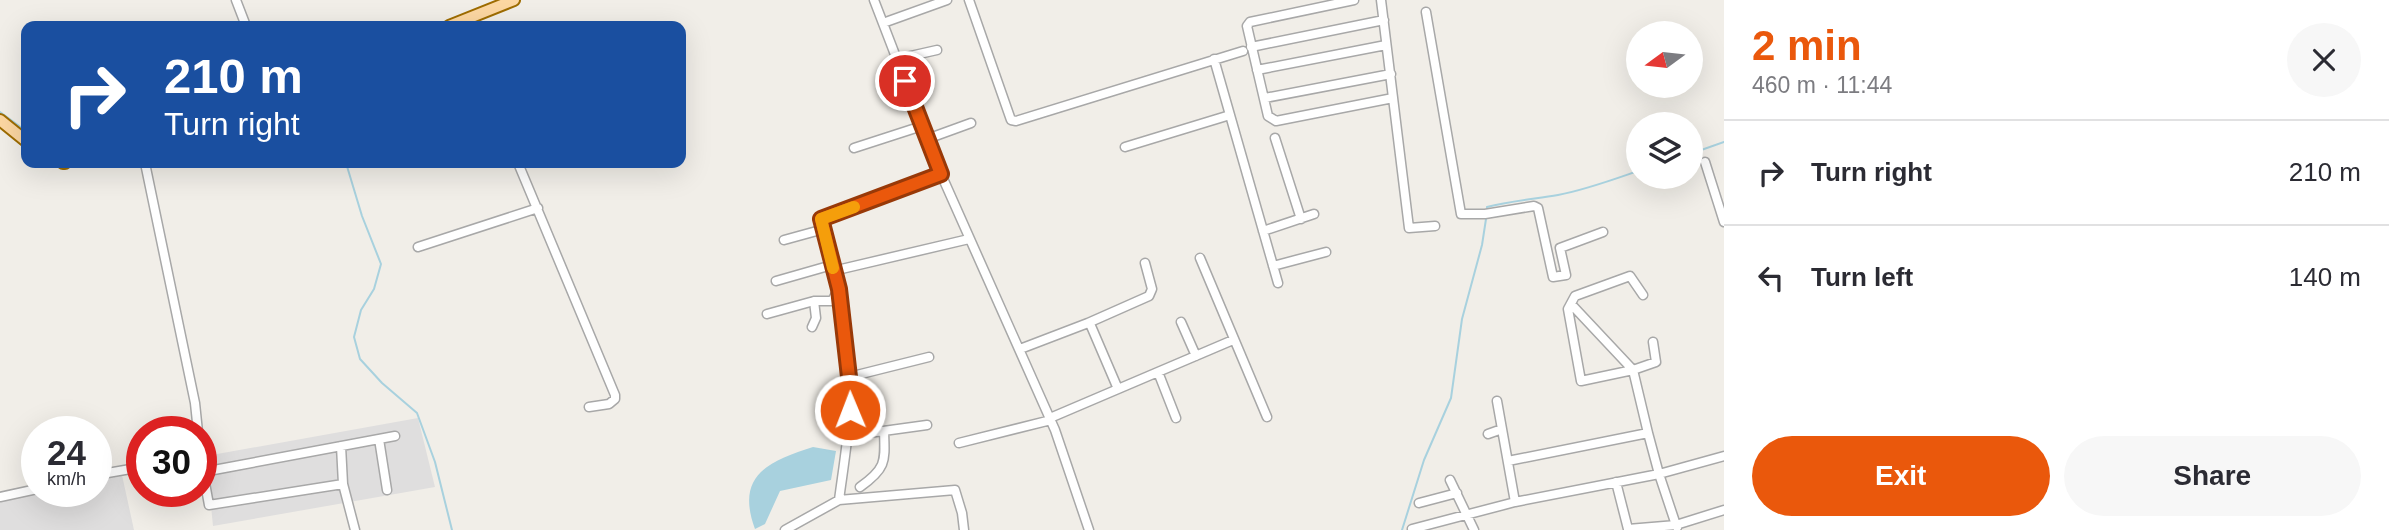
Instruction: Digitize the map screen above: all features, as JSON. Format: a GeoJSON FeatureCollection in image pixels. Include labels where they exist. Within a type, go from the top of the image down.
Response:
{"type":"FeatureCollection","features":[{"type":"Feature","properties":{"kind":"main road"},"geometry":{"type":"LineString","coordinates":[[462,21],[514,0]]}},
{"type":"Feature","properties":{"kind":"main road"},"geometry":{"type":"LineString","coordinates":[[0,120],[21,137]]}},
{"type":"Feature","properties":{"kind":"street"},"geometry":{"type":"LineString","coordinates":[[236,0],[244,21]]}},
{"type":"Feature","properties":{"kind":"street"},"geometry":{"type":"LineString","coordinates":[[874,0],[941,174],[1050,419],[1089,530]]}},
{"type":"Feature","properties":{"kind":"street"},"geometry":{"type":"LineString","coordinates":[[883,23],[947,0]]}},
{"type":"Feature","properties":{"kind":"street"},"geometry":{"type":"LineString","coordinates":[[969,0],[1011,120],[1016,121],[1247,49],[1384,20]]}},
{"type":"Feature","properties":{"kind":"street"},"geometry":{"type":"LineString","coordinates":[[1354,0],[1250,22],[1247,26],[1247,49],[1257,70],[1268,116],[1276,121],[1393,98]]}},
{"type":"Feature","properties":{"kind":"street"},"geometry":{"type":"LineString","coordinates":[[1381,0],[1409,228],[1435,226]]}},
{"type":"Feature","properties":{"kind":"street"},"geometry":{"type":"LineString","coordinates":[[1426,12],[1461,214],[1488,214],[1534,206],[1538,208],[1553,277],[1566,275],[1560,248],[1603,232]]}},
{"type":"Feature","properties":{"kind":"street"},"geometry":{"type":"LineString","coordinates":[[1257,70],[1387,45]]}},
{"type":"Feature","properties":{"kind":"street"},"geometry":{"type":"LineString","coordinates":[[897,59],[937,50]]}},
{"type":"Feature","properties":{"kind":"street"},"geometry":{"type":"LineString","coordinates":[[1213,59],[1278,283]]}},
{"type":"Feature","properties":{"kind":"street"},"geometry":{"type":"LineString","coordinates":[[1265,97],[1391,74]]}},
{"type":"Feature","properties":{"kind":"street"},"geometry":{"type":"LineString","coordinates":[[1125,147],[1230,115]]}},
{"type":"Feature","properties":{"kind":"street"},"geometry":{"type":"LineString","coordinates":[[927,139],[971,123]]}},
{"type":"Feature","properties":{"kind":"street"},"geometry":{"type":"LineString","coordinates":[[854,148],[922,126]]}},
{"type":"Feature","properties":{"kind":"street"},"geometry":{"type":"LineString","coordinates":[[1275,138],[1301,219]]}},
{"type":"Feature","properties":{"kind":"street"},"geometry":{"type":"LineString","coordinates":[[1704,162],[1724,222]]}},
{"type":"Feature","properties":{"kind":"street"},"geometry":{"type":"LineString","coordinates":[[146,168],[196,416]]}},
{"type":"Feature","properties":{"kind":"street"},"geometry":{"type":"LineString","coordinates":[[520,168],[615,395],[615,399],[609,404],[589,407]]}},
{"type":"Feature","properties":{"kind":"street"},"geometry":{"type":"LineString","coordinates":[[839,500],[850,410],[849,377],[839,288],[821,219],[941,174]]}},
{"type":"Feature","properties":{"kind":"street"},"geometry":{"type":"LineString","coordinates":[[418,247],[537,208]]}},
{"type":"Feature","properties":{"kind":"street"},"geometry":{"type":"LineString","coordinates":[[1263,231],[1314,214]]}},
{"type":"Feature","properties":{"kind":"street"},"geometry":{"type":"LineString","coordinates":[[784,240],[824,229]]}},
{"type":"Feature","properties":{"kind":"street"},"geometry":{"type":"LineString","coordinates":[[776,281],[969,239]]}},
{"type":"Feature","properties":{"kind":"street"},"geometry":{"type":"LineString","coordinates":[[1273,266],[1326,252]]}},
{"type":"Feature","properties":{"kind":"street"},"geometry":{"type":"LineString","coordinates":[[1200,258],[1267,417]]}},
{"type":"Feature","properties":{"kind":"street"},"geometry":{"type":"LineString","coordinates":[[1020,349],[1149,296],[1152,289],[1145,263]]}},
{"type":"Feature","properties":{"kind":"street"},"geometry":{"type":"LineString","coordinates":[[1643,295],[1630,276],[1575,296],[1568,309],[1581,381],[1633,370],[1656,362],[1653,342]]}},
{"type":"Feature","properties":{"kind":"street"},"geometry":{"type":"LineString","coordinates":[[768,314],[814,301],[832,301],[839,288]]}},
{"type":"Feature","properties":{"kind":"street"},"geometry":{"type":"LineString","coordinates":[[812,327],[816,318],[814,301]]}},
{"type":"Feature","properties":{"kind":"street"},"geometry":{"type":"LineString","coordinates":[[1571,304],[1633,370],[1659,474],[1677,527]]}},
{"type":"Feature","properties":{"kind":"street"},"geometry":{"type":"LineString","coordinates":[[1181,322],[1196,356]]}},
{"type":"Feature","properties":{"kind":"street"},"geometry":{"type":"LineString","coordinates":[[1088,323],[1118,389]]}},
{"type":"Feature","properties":{"kind":"street"},"geometry":{"type":"LineString","coordinates":[[959,443],[1050,419],[1233,340]]}},
{"type":"Feature","properties":{"kind":"street"},"geometry":{"type":"LineString","coordinates":[[849,377],[929,357]]}},
{"type":"Feature","properties":{"kind":"street"},"geometry":{"type":"LineString","coordinates":[[1158,372],[1175,418]]}},
{"type":"Feature","properties":{"kind":"street"},"geometry":{"type":"LineString","coordinates":[[1497,401],[1516,502]]}},
{"type":"Feature","properties":{"kind":"street"},"geometry":{"type":"LineString","coordinates":[[847,436],[927,425]]}},
{"type":"Feature","properties":{"kind":"street"},"geometry":{"type":"LineString","coordinates":[[1488,434],[1502,429]]}},
{"type":"Feature","properties":{"kind":"street"},"geometry":{"type":"LineString","coordinates":[[860,487],[871,479],[885,462],[884,431]]}},
{"type":"Feature","properties":{"kind":"street"},"geometry":{"type":"LineString","coordinates":[[1508,461],[1648,433]]}},
{"type":"Feature","properties":{"kind":"street"},"geometry":{"type":"LineString","coordinates":[[217,469],[396,436]]}},
{"type":"Feature","properties":{"kind":"street"},"geometry":{"type":"LineString","coordinates":[[379,439],[387,490]]}},
{"type":"Feature","properties":{"kind":"street"},"geometry":{"type":"LineString","coordinates":[[341,446],[343,484],[355,530]]}},
{"type":"Feature","properties":{"kind":"street"},"geometry":{"type":"LineString","coordinates":[[1412,529],[1516,502],[1659,474],[1724,456]]}},
{"type":"Feature","properties":{"kind":"street"},"geometry":{"type":"LineString","coordinates":[[1450,480],[1474,530]]}},
{"type":"Feature","properties":{"kind":"street"},"geometry":{"type":"LineString","coordinates":[[1616,482],[1628,529],[1677,527],[1724,510]]}},
{"type":"Feature","properties":{"kind":"street"},"geometry":{"type":"LineString","coordinates":[[217,504],[343,484]]}},
{"type":"Feature","properties":{"kind":"street"},"geometry":{"type":"LineString","coordinates":[[785,530],[839,500],[955,490],[964,530]]}},
{"type":"Feature","properties":{"kind":"street"},"geometry":{"type":"LineString","coordinates":[[0,498],[21,493]]}},
{"type":"Feature","properties":{"kind":"street"},"geometry":{"type":"LineString","coordinates":[[1419,503],[1457,493]]}},
{"type":"Feature","properties":{"kind":"shaded area"},"geometry":{"type":"Polygon","coordinates":[[[418,418],[435,487],[213,526],[211,507],[217,507],[217,454],[418,418]]]}},
{"type":"Feature","properties":{"kind":"shaded area"},"geometry":{"type":"Polygon","coordinates":[[[122,475],[126,507],[129,507],[134,530],[0,530],[0,502],[21,497],[21,507],[112,507],[112,477],[122,475]]]}},
{"type":"Feature","properties":{"kind":"water"},"geometry":{"type":"Polygon","coordinates":[[[813,447],[836,451],[831,480],[780,491],[765,524],[755,529],[749,495],[760,473],[783,458],[813,447]]]}},
{"type":"Feature","properties":{"kind":"waterway"},"geometry":{"type":"LineString","coordinates":[[0,112],[21,127]]}},
{"type":"Feature","properties":{"kind":"waterway"},"geometry":{"type":"LineString","coordinates":[[1703,149],[1724,142]]}},
{"type":"Feature","properties":{"kind":"waterway"},"geometry":{"type":"LineString","coordinates":[[348,168],[362,216],[381,264],[374,289],[361,310],[354,337],[360,359],[382,383],[417,413],[435,462],[452,530]]}},
{"type":"Feature","properties":{"kind":"waterway"},"geometry":{"type":"LineString","coordinates":[[1487,209],[1496,205],[1558,195],[1626,175]]}},
{"type":"Feature","properties":{"kind":"waterway"},"geometry":{"type":"LineString","coordinates":[[1402,530],[1424,460],[1451,398],[1462,319],[1482,245],[1486,219]]}},
{"type":"Feature","properties":{"kind":"slow traffic"},"geometry":{"type":"LineString","coordinates":[[833,268],[821,219],[854,207]]}},
{"type":"Feature","properties":{"kind":"route"},"geometry":{"type":"LineString","coordinates":[[850,410],[839,289],[821,219],[941,174],[905,81]]}}]}
